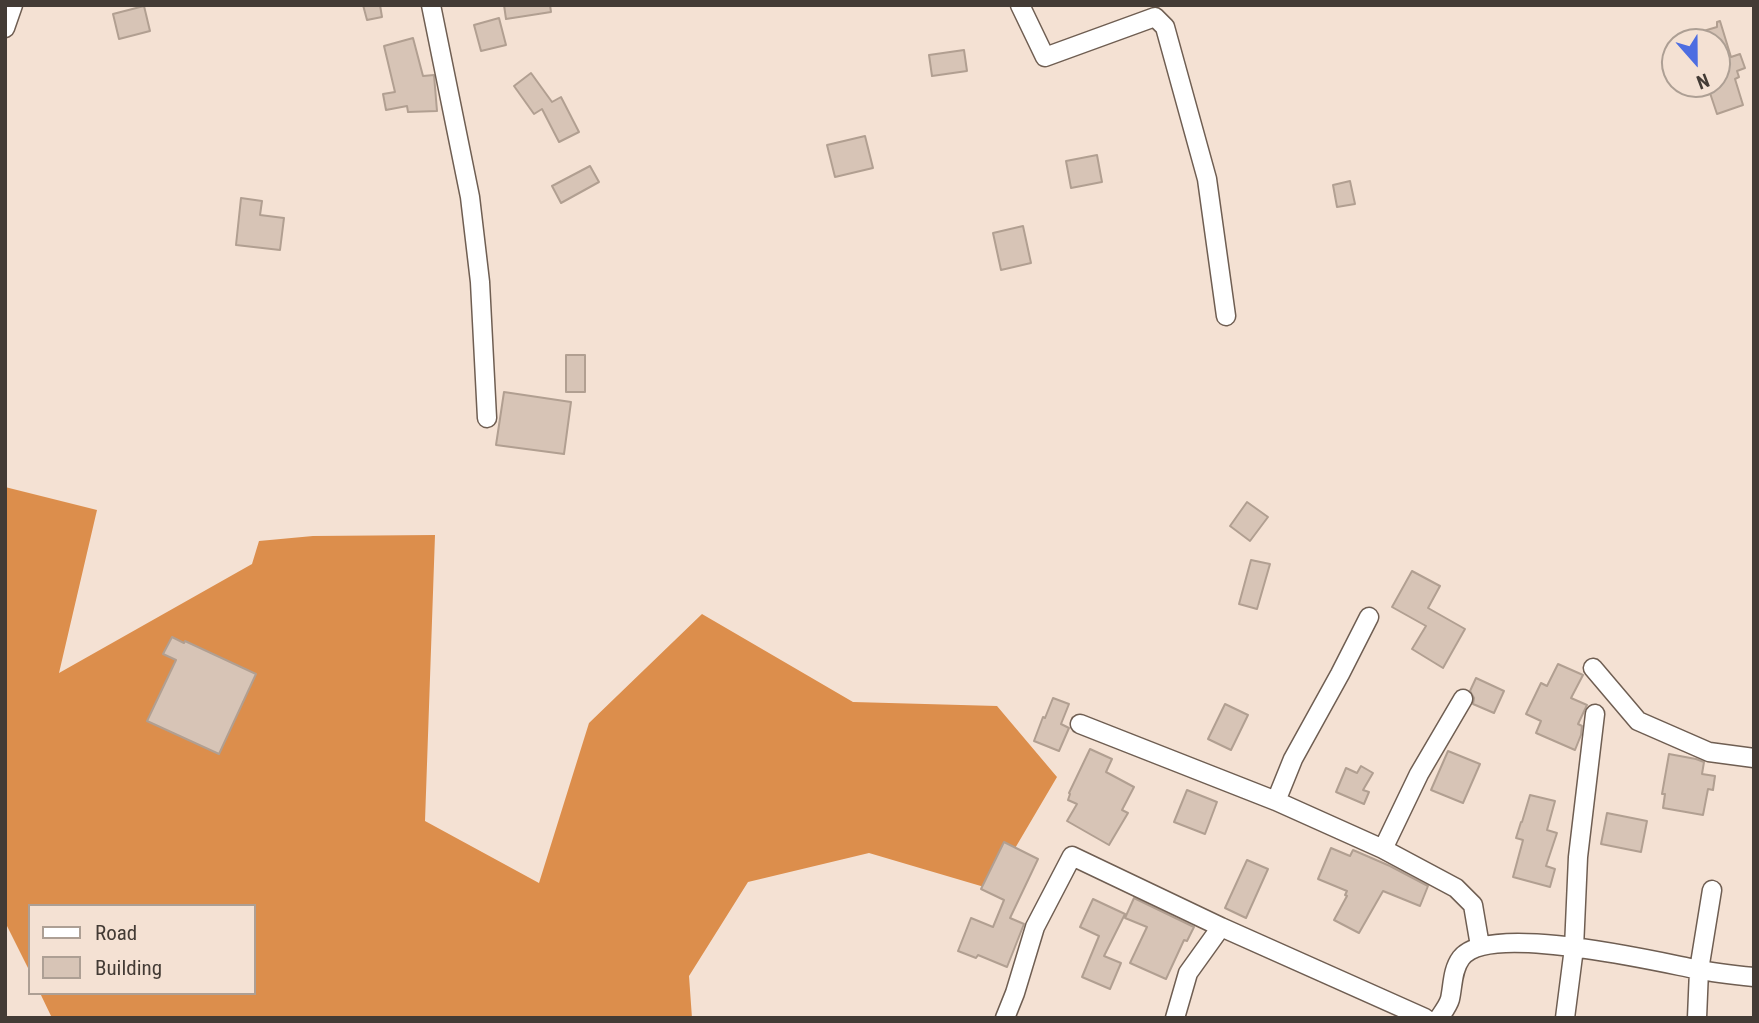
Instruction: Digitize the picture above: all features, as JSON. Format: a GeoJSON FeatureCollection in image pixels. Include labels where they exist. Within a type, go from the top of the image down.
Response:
{"type":"FeatureCollection","features":[{"type":"Feature","properties":{"kind":"street"},"geometry":{"type":"LineString","coordinates":[[5,28],[13,5]]}},
{"type":"Feature","properties":{"kind":"street"},"geometry":{"type":"LineString","coordinates":[[431,5],[470,197],[480,282],[487,418]]}},
{"type":"Feature","properties":{"kind":"street"},"geometry":{"type":"LineString","coordinates":[[1020,5],[1045,57],[1155,17],[1165,27],[1207,179],[1226,316]]}},
{"type":"Feature","properties":{"kind":"street"},"geometry":{"type":"LineString","coordinates":[[1276,801],[1293,759],[1369,617]]}},
{"type":"Feature","properties":{"kind":"street"},"geometry":{"type":"LineString","coordinates":[[1593,668],[1638,721],[1709,752],[1754,758]]}},
{"type":"Feature","properties":{"kind":"street"},"geometry":{"type":"LineString","coordinates":[[1383,849],[1419,774],[1463,699]]}},
{"type":"Feature","properties":{"kind":"street"},"geometry":{"type":"LineString","coordinates":[[1565,1018],[1574,948],[1578,857],[1595,714]]}},
{"type":"Feature","properties":{"kind":"street"},"geometry":{"type":"LineString","coordinates":[[1080,724],[1276,801],[1383,849],[1456,888],[1473,905],[1480,946]]}},
{"type":"Feature","properties":{"kind":"street"},"geometry":{"type":"LineString","coordinates":[[1005,1018],[1035,927],[1072,856],[1221,928],[1425,1018]]}},
{"type":"Feature","properties":{"kind":"street"},"geometry":{"type":"LineString","coordinates":[[1697,1018],[1699,970],[1712,890]]}},
{"type":"Feature","properties":{"kind":"street"},"geometry":{"type":"LineString","coordinates":[[1175,1018],[1188,973],[1221,928]]}},
{"type":"Feature","properties":{"kind":"street"},"geometry":{"type":"LineString","coordinates":[[1439,1018],[1449,1002],[1454,973],[1461,957],[1480,946],[1507,943],[1607,951],[1754,978]]}},
{"type":"Feature","properties":{"kind":"shaded area"},"geometry":{"type":"Polygon","coordinates":[[[5,487],[97,510],[59,673],[252,564],[259,541],[313,536],[435,535],[425,821],[539,883],[589,723],[702,614],[853,702],[997,706],[1057,777],[991,889],[869,853],[748,882],[689,976],[692,1018],[52,1018],[41,995],[256,995],[256,904],[28,904],[28,968],[5,922],[5,487]]]}},
{"type":"Feature","properties":{"kind":"building"},"geometry":{"type":"Polygon","coordinates":[[[363,5],[380,5],[382,17],[367,20],[363,5]]]}},
{"type":"Feature","properties":{"kind":"building"},"geometry":{"type":"Polygon","coordinates":[[[504,5],[550,5],[551,12],[506,19],[504,5]]]}},
{"type":"Feature","properties":{"kind":"building"},"geometry":{"type":"Polygon","coordinates":[[[144,6],[150,31],[119,39],[113,14],[144,6]]]}},
{"type":"Feature","properties":{"kind":"building"},"geometry":{"type":"Polygon","coordinates":[[[499,18],[506,45],[481,51],[474,25],[499,18]]]}},
{"type":"Feature","properties":{"kind":"building"},"geometry":{"type":"Polygon","coordinates":[[[413,38],[423,76],[434,75],[437,111],[408,112],[407,106],[386,110],[383,94],[395,92],[384,46],[413,38]]]}},
{"type":"Feature","properties":{"kind":"building"},"geometry":{"type":"Polygon","coordinates":[[[964,50],[967,71],[932,76],[929,55],[964,50]]]}},
{"type":"Feature","properties":{"kind":"building"},"geometry":{"type":"Polygon","coordinates":[[[1740,54],[1745,68],[1737,71],[1739,77],[1735,79],[1743,105],[1717,114],[1712,98],[1731,98],[1731,57],[1740,54]]]}},
{"type":"Feature","properties":{"kind":"building"},"geometry":{"type":"Polygon","coordinates":[[[531,73],[552,102],[561,97],[579,132],[559,142],[542,109],[534,114],[514,86],[531,73]]]}},
{"type":"Feature","properties":{"kind":"building"},"geometry":{"type":"Polygon","coordinates":[[[865,136],[873,168],[835,177],[827,145],[865,136]]]}},
{"type":"Feature","properties":{"kind":"building"},"geometry":{"type":"Polygon","coordinates":[[[1097,155],[1102,182],[1071,188],[1066,161],[1097,155]]]}},
{"type":"Feature","properties":{"kind":"building"},"geometry":{"type":"Polygon","coordinates":[[[590,166],[599,182],[561,203],[552,186],[590,166]]]}},
{"type":"Feature","properties":{"kind":"building"},"geometry":{"type":"Polygon","coordinates":[[[1350,181],[1355,204],[1337,207],[1333,185],[1350,181]]]}},
{"type":"Feature","properties":{"kind":"building"},"geometry":{"type":"Polygon","coordinates":[[[241,198],[262,201],[260,215],[284,218],[280,250],[236,245],[241,198]]]}},
{"type":"Feature","properties":{"kind":"building"},"geometry":{"type":"Polygon","coordinates":[[[1023,226],[1031,263],[1001,270],[993,233],[1023,226]]]}},
{"type":"Feature","properties":{"kind":"building"},"geometry":{"type":"Polygon","coordinates":[[[566,355],[585,355],[585,392],[566,392],[566,355]]]}},
{"type":"Feature","properties":{"kind":"building"},"geometry":{"type":"Polygon","coordinates":[[[504,392],[571,402],[564,454],[496,445],[504,392]]]}},
{"type":"Feature","properties":{"kind":"building"},"geometry":{"type":"Polygon","coordinates":[[[1247,502],[1268,517],[1250,541],[1230,526],[1247,502]]]}},
{"type":"Feature","properties":{"kind":"building"},"geometry":{"type":"Polygon","coordinates":[[[1251,560],[1270,564],[1257,609],[1239,604],[1251,560]]]}},
{"type":"Feature","properties":{"kind":"building"},"geometry":{"type":"Polygon","coordinates":[[[1412,571],[1440,586],[1428,608],[1465,629],[1443,668],[1412,649],[1426,626],[1392,607],[1412,571]]]}},
{"type":"Feature","properties":{"kind":"building"},"geometry":{"type":"Polygon","coordinates":[[[172,637],[256,674],[219,754],[147,721],[176,660],[163,654],[172,637]]]}},
{"type":"Feature","properties":{"kind":"building"},"geometry":{"type":"Polygon","coordinates":[[[1558,664],[1583,675],[1571,698],[1587,705],[1578,724],[1582,726],[1581,735],[1575,750],[1536,733],[1541,721],[1526,714],[1541,683],[1547,686],[1558,664]]]}},
{"type":"Feature","properties":{"kind":"building"},"geometry":{"type":"Polygon","coordinates":[[[1476,678],[1504,691],[1494,713],[1473,704],[1474,698],[1470,691],[1476,678]]]}},
{"type":"Feature","properties":{"kind":"building"},"geometry":{"type":"Polygon","coordinates":[[[1053,698],[1069,704],[1061,724],[1069,728],[1059,751],[1034,741],[1053,698]]]}},
{"type":"Feature","properties":{"kind":"building"},"geometry":{"type":"Polygon","coordinates":[[[1225,704],[1248,715],[1231,750],[1208,739],[1225,704]]]}},
{"type":"Feature","properties":{"kind":"building"},"geometry":{"type":"Polygon","coordinates":[[[1090,749],[1112,759],[1106,772],[1134,787],[1122,810],[1128,813],[1109,845],[1067,821],[1077,804],[1068,800],[1069,793],[1090,749]]]}},
{"type":"Feature","properties":{"kind":"building"},"geometry":{"type":"Polygon","coordinates":[[[1448,751],[1480,764],[1463,803],[1431,790],[1448,751]]]}},
{"type":"Feature","properties":{"kind":"building"},"geometry":{"type":"Polygon","coordinates":[[[1669,754],[1704,762],[1702,774],[1715,776],[1713,790],[1708,789],[1703,815],[1663,808],[1665,794],[1662,794],[1669,754]]]}},
{"type":"Feature","properties":{"kind":"building"},"geometry":{"type":"Polygon","coordinates":[[[1361,766],[1373,773],[1363,790],[1369,792],[1364,804],[1336,792],[1346,768],[1357,773],[1361,766]]]}},
{"type":"Feature","properties":{"kind":"building"},"geometry":{"type":"Polygon","coordinates":[[[1187,790],[1217,802],[1205,834],[1174,822],[1187,790]]]}},
{"type":"Feature","properties":{"kind":"building"},"geometry":{"type":"Polygon","coordinates":[[[1530,795],[1555,801],[1547,830],[1557,833],[1546,866],[1555,869],[1550,887],[1513,877],[1523,840],[1516,838],[1530,795]]]}},
{"type":"Feature","properties":{"kind":"building"},"geometry":{"type":"Polygon","coordinates":[[[1607,813],[1647,821],[1641,852],[1601,844],[1607,813]]]}},
{"type":"Feature","properties":{"kind":"building"},"geometry":{"type":"Polygon","coordinates":[[[1004,842],[1038,859],[1010,918],[1024,924],[1007,967],[978,955],[976,958],[958,951],[971,918],[993,927],[1004,900],[981,889],[1004,842]]]}},
{"type":"Feature","properties":{"kind":"building"},"geometry":{"type":"Polygon","coordinates":[[[1331,848],[1350,856],[1353,850],[1428,886],[1420,906],[1383,891],[1359,933],[1334,920],[1347,891],[1318,879],[1331,848]]]}},
{"type":"Feature","properties":{"kind":"building"},"geometry":{"type":"Polygon","coordinates":[[[1247,860],[1268,869],[1246,918],[1225,908],[1247,860]]]}},
{"type":"Feature","properties":{"kind":"building"},"geometry":{"type":"Polygon","coordinates":[[[1134,898],[1194,927],[1187,941],[1184,940],[1166,979],[1130,963],[1147,927],[1125,918],[1134,898]]]}},
{"type":"Feature","properties":{"kind":"building"},"geometry":{"type":"Polygon","coordinates":[[[1093,899],[1125,914],[1104,956],[1121,963],[1110,989],[1082,977],[1099,936],[1080,927],[1093,899]]]}}]}
